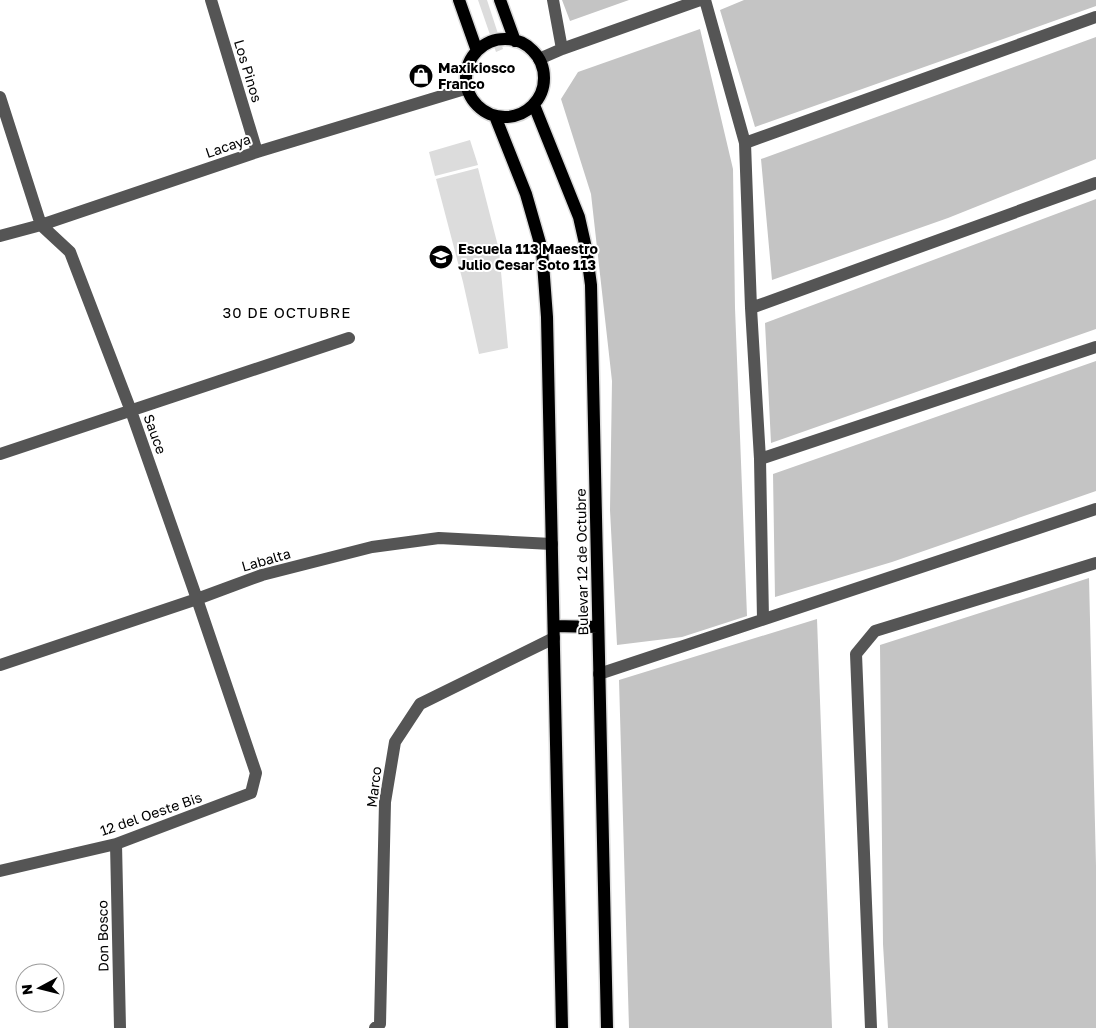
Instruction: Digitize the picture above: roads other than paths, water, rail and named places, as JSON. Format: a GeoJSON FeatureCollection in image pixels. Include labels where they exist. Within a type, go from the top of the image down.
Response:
{"type":"FeatureCollection","features":[{"type":"Feature","properties":{"kind":"main road"},"geometry":{"type":"LineString","coordinates":[[460,0],[477,51]]}},
{"type":"Feature","properties":{"kind":"main road"},"geometry":{"type":"LineString","coordinates":[[500,0],[515,40]]}},
{"type":"Feature","properties":{"kind":"main road"},"geometry":{"type":"LineString","coordinates":[[507,38],[515,40],[522,42],[535,52],[543,65],[545,80],[542,96],[532,108],[519,116],[503,118],[488,114],[476,105],[468,92],[466,76],[470,61],[477,51],[492,41],[507,38]]}},
{"type":"Feature","properties":{"kind":"main road","name":"Bulevar 12 de Octubre"},"geometry":{"type":"LineString","coordinates":[[534,106],[579,217],[590,276],[607,1028]]}},
{"type":"Feature","properties":{"kind":"main road"},"geometry":{"type":"LineString","coordinates":[[495,116],[526,194],[542,250],[547,317],[562,1028]]}},
{"type":"Feature","properties":{"kind":"main road"},"geometry":{"type":"LineString","coordinates":[[554,632],[598,627]]}},
{"type":"Feature","properties":{"kind":"street","name":"Los Pinos"},"geometry":{"type":"LineString","coordinates":[[211,0],[257,152]]}},
{"type":"Feature","properties":{"kind":"street"},"geometry":{"type":"LineString","coordinates":[[553,0],[562,49]]}},
{"type":"Feature","properties":{"kind":"street"},"geometry":{"type":"LineString","coordinates":[[539,59],[700,0]]}},
{"type":"Feature","properties":{"kind":"street"},"geometry":{"type":"LineString","coordinates":[[705,0],[745,143],[751,308],[760,458],[763,619]]}},
{"type":"Feature","properties":{"kind":"street"},"geometry":{"type":"LineString","coordinates":[[745,143],[1096,17]]}},
{"type":"Feature","properties":{"kind":"street","name":"Lacaya"},"geometry":{"type":"LineString","coordinates":[[0,236],[41,225],[257,152],[468,88]]}},
{"type":"Feature","properties":{"kind":"street","name":"Sauce"},"geometry":{"type":"LineString","coordinates":[[0,97],[41,225],[70,252],[130,411],[256,773],[251,793]]}},
{"type":"Feature","properties":{"kind":"street"},"geometry":{"type":"LineString","coordinates":[[751,308],[1096,183]]}},
{"type":"Feature","properties":{"kind":"street"},"geometry":{"type":"LineString","coordinates":[[0,454],[349,338]]}},
{"type":"Feature","properties":{"kind":"street"},"geometry":{"type":"LineString","coordinates":[[760,458],[1096,346]]}},
{"type":"Feature","properties":{"kind":"street"},"geometry":{"type":"LineString","coordinates":[[599,674],[1096,509]]}},
{"type":"Feature","properties":{"kind":"street","name":"Labalta"},"geometry":{"type":"LineString","coordinates":[[0,665],[197,599],[262,575],[372,547],[439,538],[552,544]]}},
{"type":"Feature","properties":{"kind":"street"},"geometry":{"type":"LineString","coordinates":[[872,1028],[856,654],[875,630],[1096,563]]}},
{"type":"Feature","properties":{"kind":"street","name":"Marco"},"geometry":{"type":"LineString","coordinates":[[375,1028],[380,1024],[386,802],[395,742],[420,704],[554,632]]}},
{"type":"Feature","properties":{"kind":"street","name":"12 del Oeste Bis"},"geometry":{"type":"LineString","coordinates":[[0,871],[116,844],[251,793]]}},
{"type":"Feature","properties":{"kind":"street","name":"Don Bosco"},"geometry":{"type":"LineString","coordinates":[[116,844],[120,1028]]}},
{"type":"Feature","properties":{"kind":"place","name":"Maxikiosco Franco"},"geometry":{"type":"Point","coordinates":[421,76]}},
{"type":"Feature","properties":{"kind":"place","name":"Escuela 113 Maestro Julio Cesar Soto 113"},"geometry":{"type":"Point","coordinates":[441,257]}},
{"type":"Feature","properties":{"kind":"district","name":"30 DE OCTUBRE"},"geometry":{"type":"Point","coordinates":[287,313]}}]}
